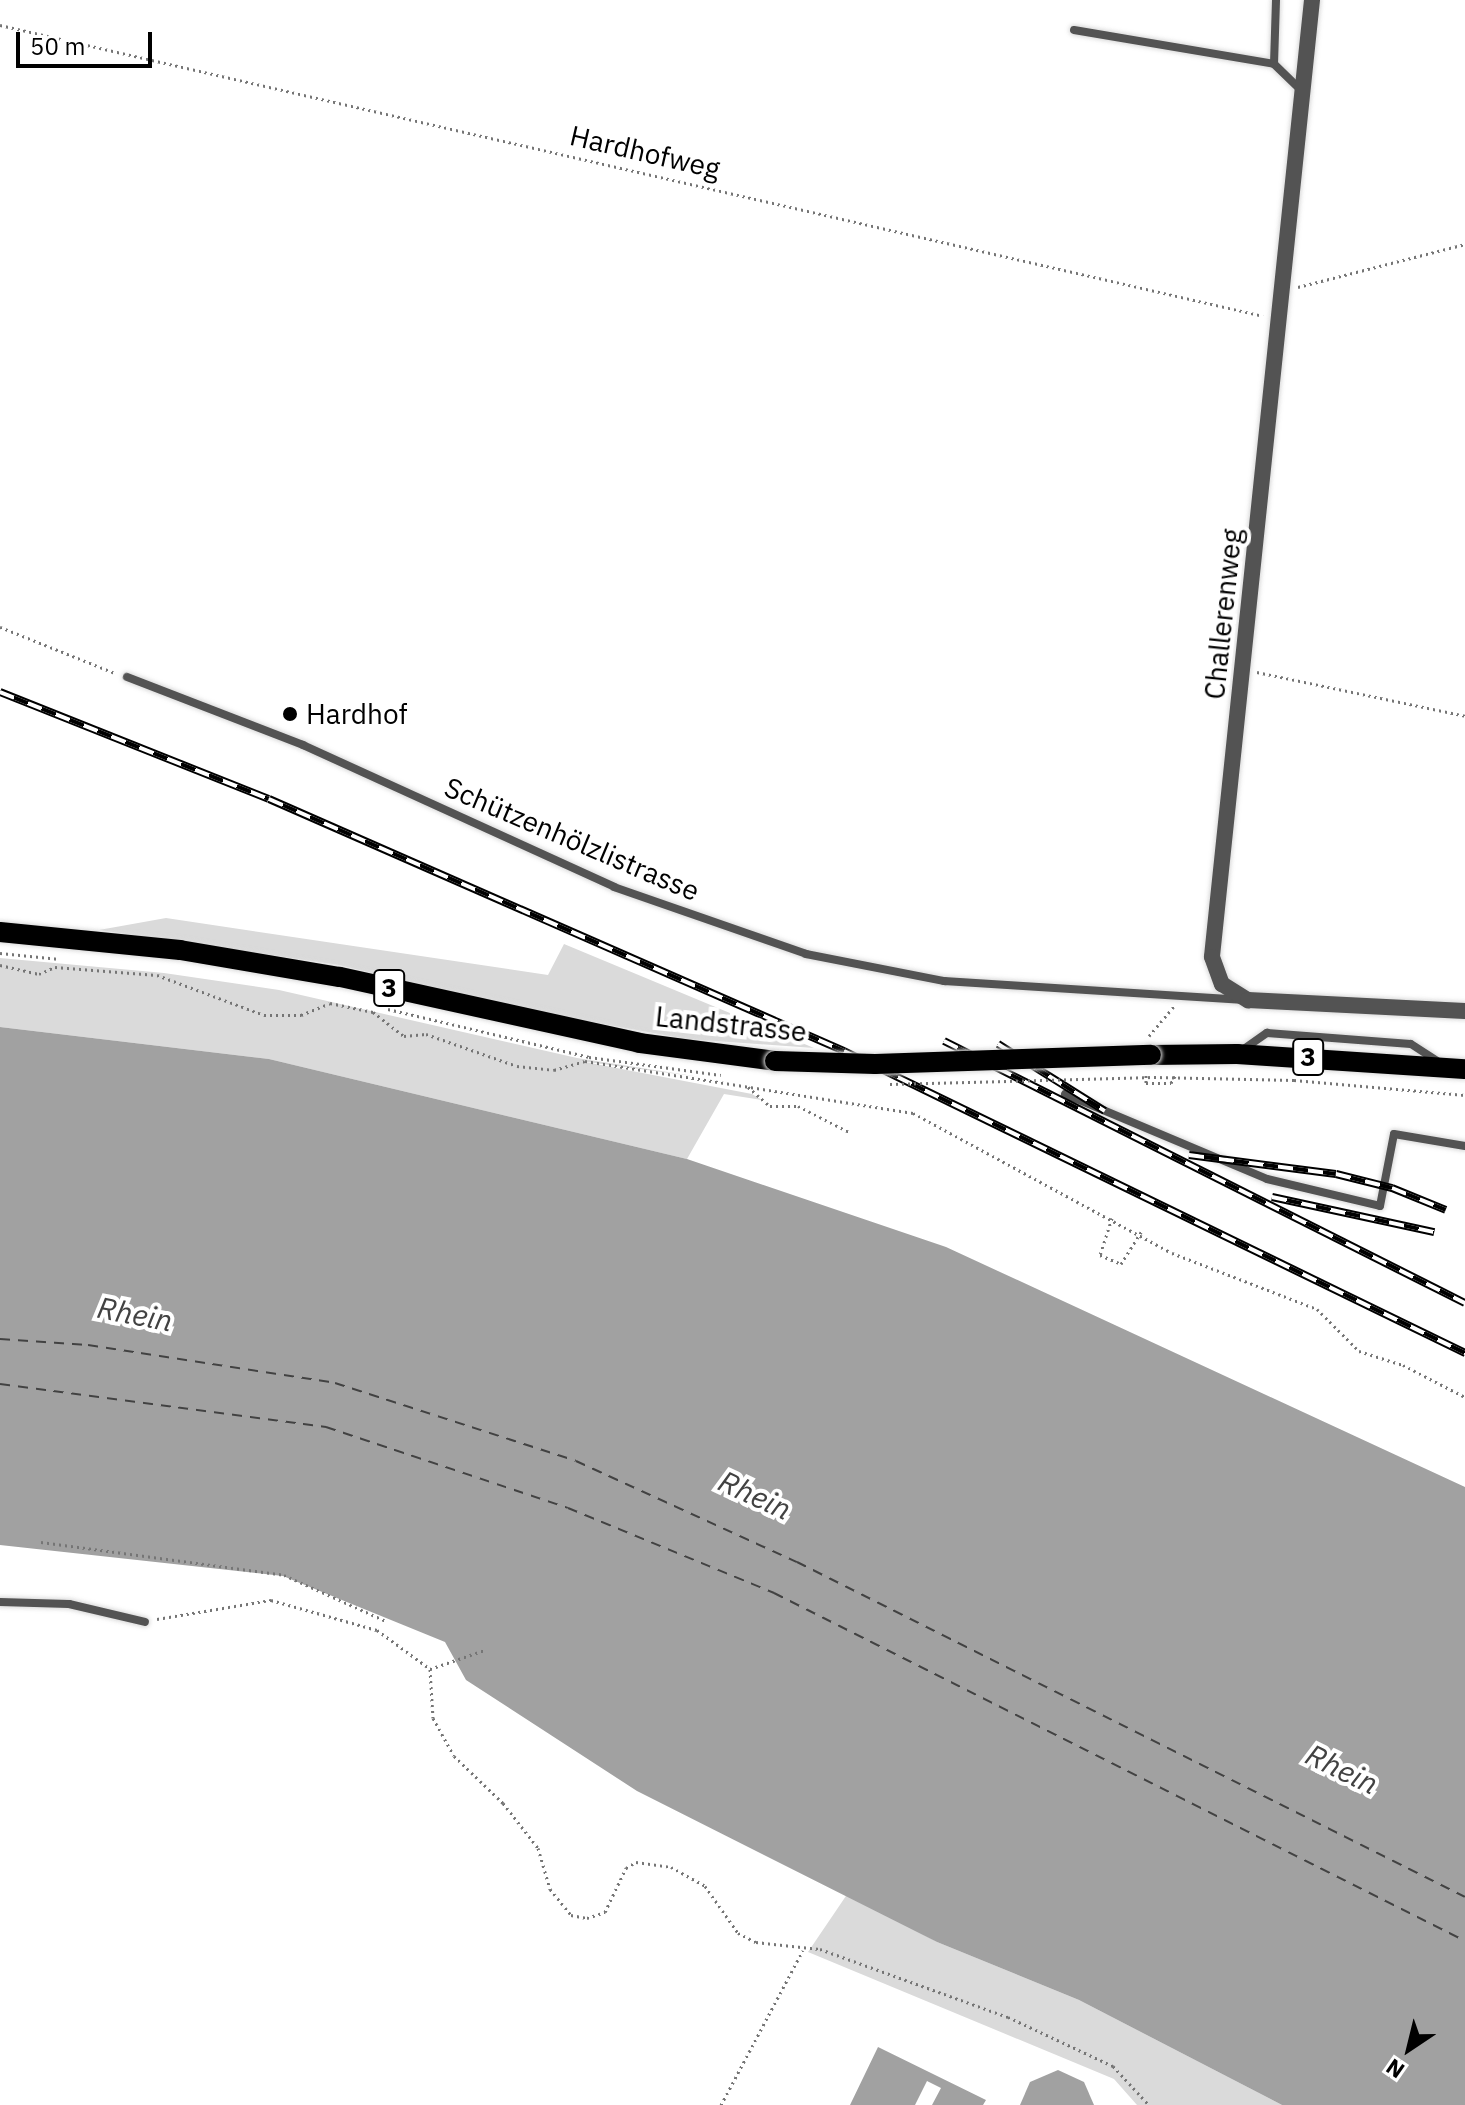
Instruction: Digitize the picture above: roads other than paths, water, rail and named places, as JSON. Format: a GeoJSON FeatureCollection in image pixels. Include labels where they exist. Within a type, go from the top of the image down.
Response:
{"type":"FeatureCollection","features":[{"type":"Feature","properties":{"kind":"main road","name":"Landstrasse"},"geometry":{"type":"LineString","coordinates":[[0,932],[180,950],[340,977],[639,1043],[775,1061],[875,1064],[1237,1054],[1456,1068]]}},
{"type":"Feature","properties":{"kind":"street","name":"Challerenweg"},"geometry":{"type":"LineString","coordinates":[[1248,1000],[1222,984],[1212,957],[1312,0]]}},
{"type":"Feature","properties":{"kind":"street"},"geometry":{"type":"LineString","coordinates":[[1248,1000],[1465,1011]]}},
{"type":"Feature","properties":{"kind":"lane"},"geometry":{"type":"LineString","coordinates":[[1274,64],[1276,0]]}},
{"type":"Feature","properties":{"kind":"lane"},"geometry":{"type":"LineString","coordinates":[[1074,30],[1274,64],[1303,92]]}},
{"type":"Feature","properties":{"kind":"lane","name":"Schützenhölzlistrasse"},"geometry":{"type":"LineString","coordinates":[[127,677],[303,745],[614,887],[806,954],[944,981],[1174,999],[1248,1000]]}},
{"type":"Feature","properties":{"kind":"lane"},"geometry":{"type":"LineString","coordinates":[[1065,1094],[1267,1179],[1380,1206],[1394,1134],[1465,1146]]}},
{"type":"Feature","properties":{"kind":"lane"},"geometry":{"type":"LineString","coordinates":[[0,1602],[69,1604],[145,1622]]}},
{"type":"Feature","properties":{"kind":"water","name":"Rhein"},"geometry":{"type":"Polygon","coordinates":[[[0,1027],[269,1059],[687,1159],[946,1247],[1465,1487],[1465,2105],[1282,2105],[1079,2000],[937,1942],[637,1791],[466,1680],[445,1642],[283,1576],[0,1545],[0,1027]]]}},
{"type":"Feature","properties":{"kind":"water"},"geometry":{"type":"Polygon","coordinates":[[[878,2047],[986,2100],[983,2105],[932,2105],[941,2088],[927,2081],[915,2105],[850,2105],[878,2047]]]}},
{"type":"Feature","properties":{"kind":"water"},"geometry":{"type":"Polygon","coordinates":[[[1058,2070],[1084,2082],[1094,2105],[1020,2105],[1030,2082],[1058,2070]]]}},
{"type":"Feature","properties":{"kind":"railway"},"geometry":{"type":"LineString","coordinates":[[0,692],[269,799],[844,1051],[1465,1353]]}},
{"type":"Feature","properties":{"kind":"railway"},"geometry":{"type":"LineString","coordinates":[[944,1041],[1465,1303]]}},
{"type":"Feature","properties":{"kind":"railway"},"geometry":{"type":"LineString","coordinates":[[998,1044],[1105,1111]]}},
{"type":"Feature","properties":{"kind":"railway"},"geometry":{"type":"LineString","coordinates":[[1189,1155],[1336,1174],[1392,1188],[1446,1210]]}},
{"type":"Feature","properties":{"kind":"railway"},"geometry":{"type":"LineString","coordinates":[[1272,1197],[1434,1232]]}},
{"type":"Feature","properties":{"kind":"place","name":"Hardhof"},"geometry":{"type":"Point","coordinates":[290,714]}}]}
